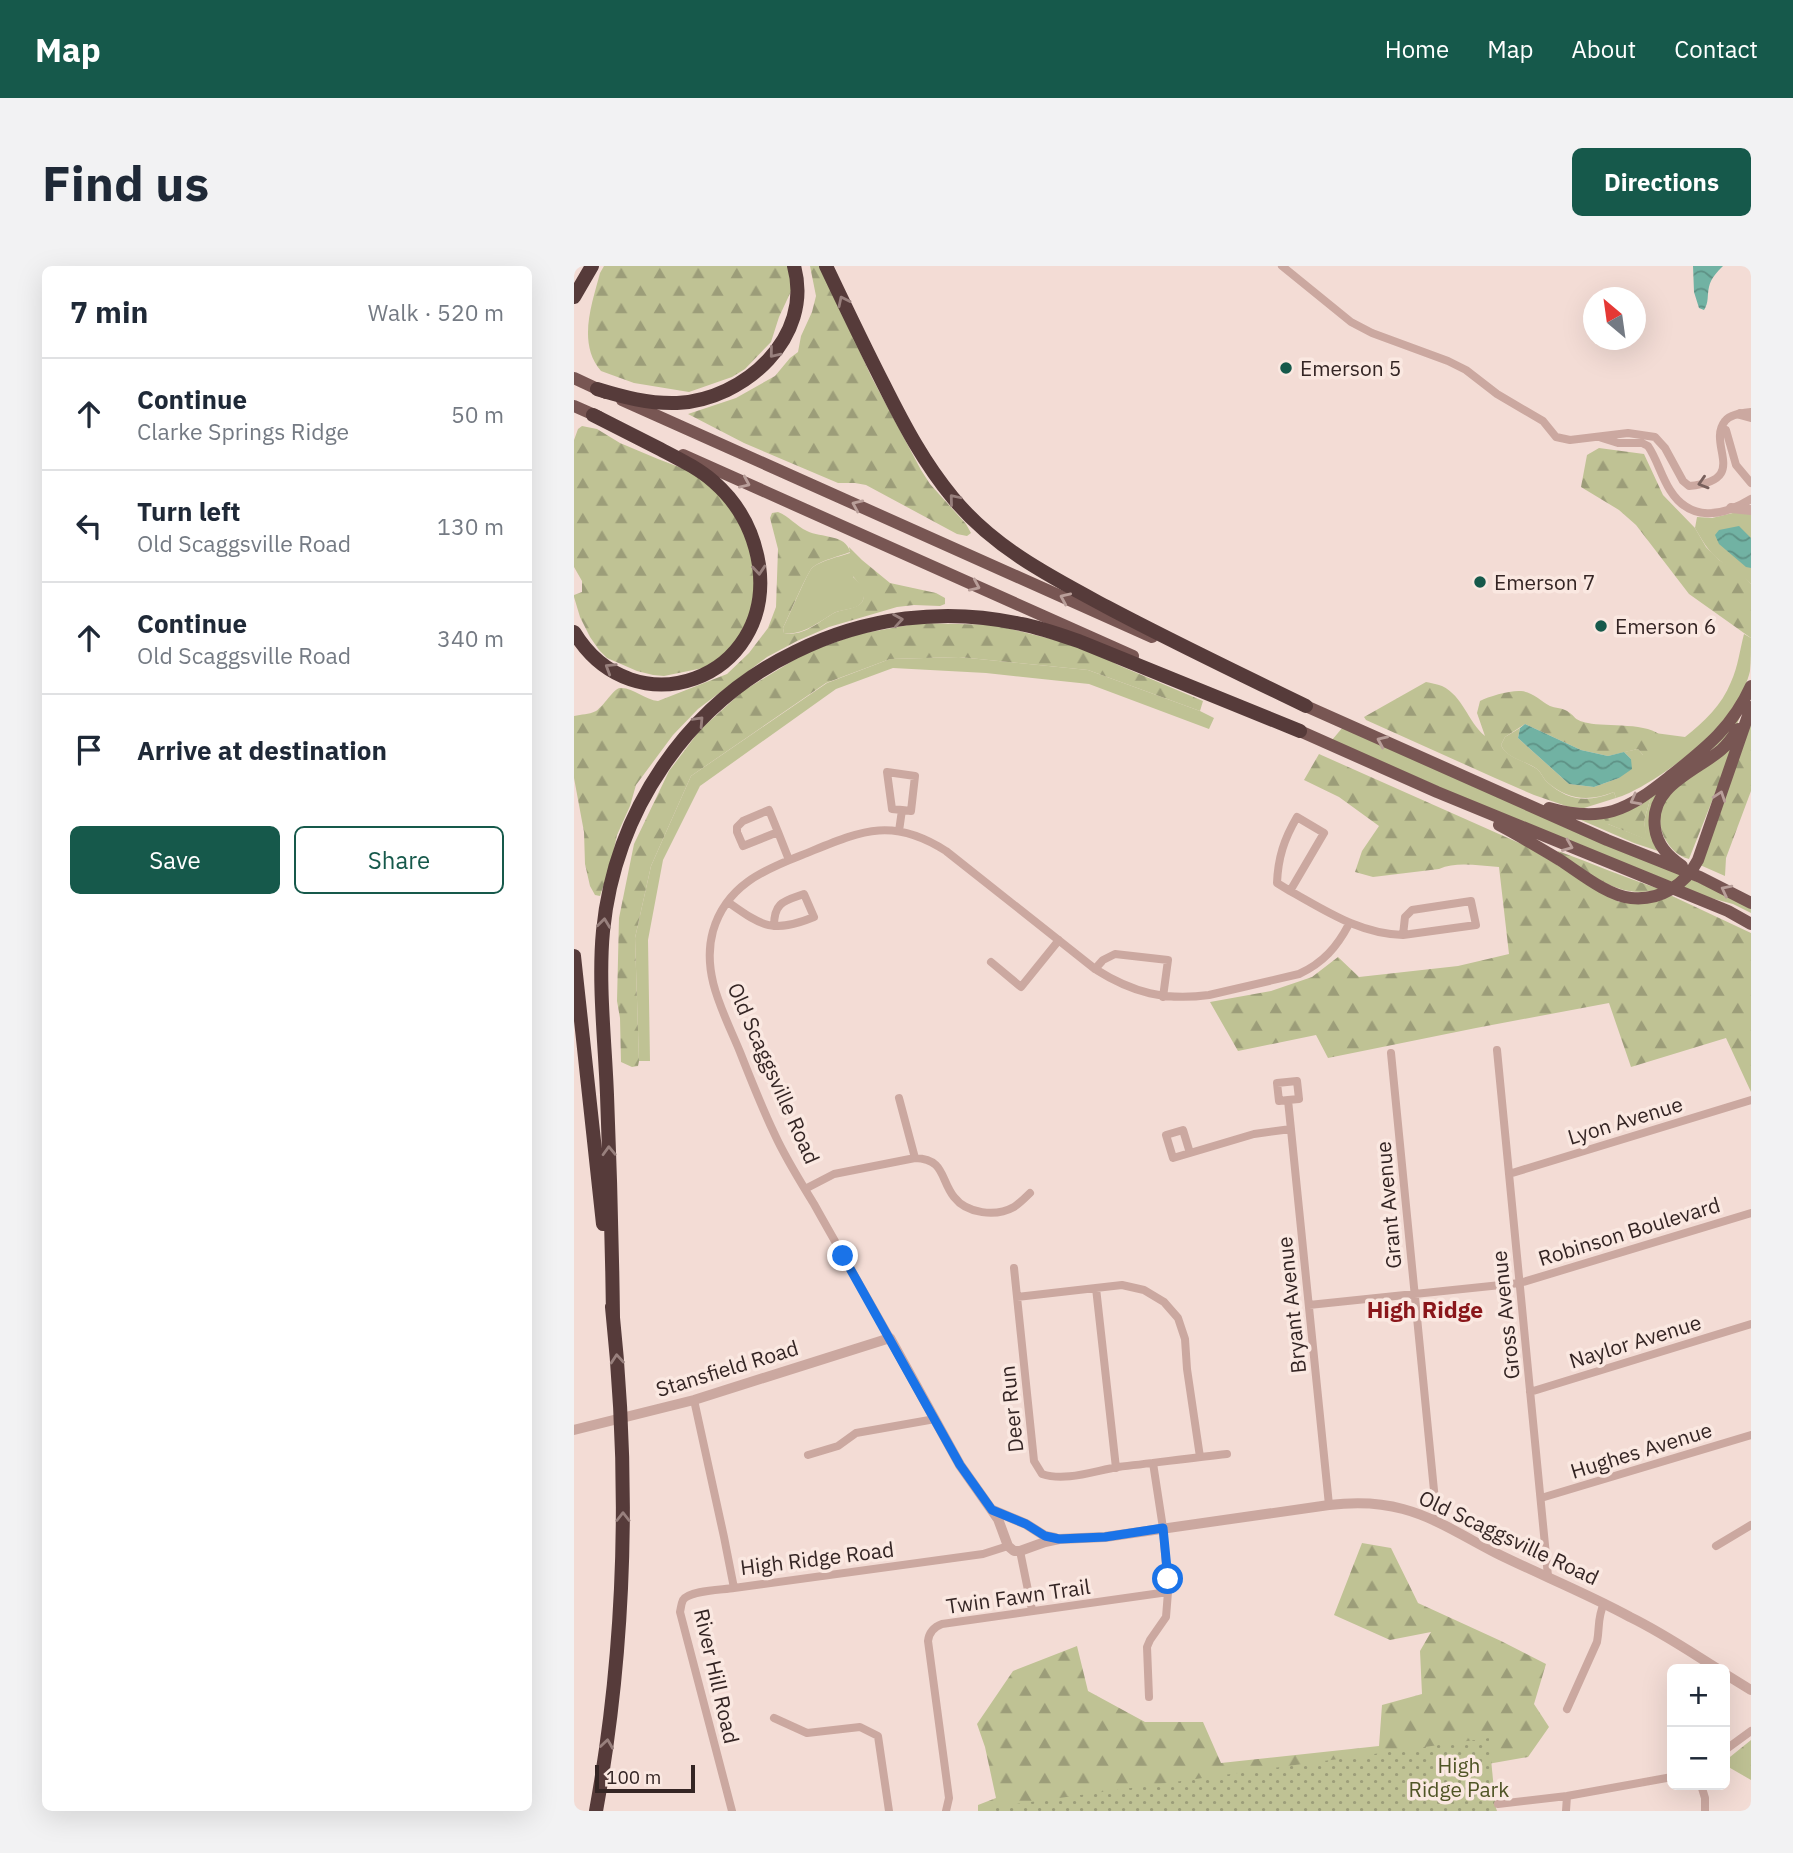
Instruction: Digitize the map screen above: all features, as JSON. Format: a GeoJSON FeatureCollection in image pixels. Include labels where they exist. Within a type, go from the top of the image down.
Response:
{"type":"FeatureCollection","features":[{"type":"Feature","properties":{"kind":"highway"},"geometry":{"type":"LineString","coordinates":[[574,298],[579,266]]}},
{"type":"Feature","properties":{"kind":"highway"},"geometry":{"type":"LineString","coordinates":[[574,298],[592,266]]}},
{"type":"Feature","properties":{"kind":"highway"},"geometry":{"type":"LineString","coordinates":[[597,389],[641,401],[678,403],[713,396],[750,377],[777,351],[792,323],[797,292],[794,266]]}},
{"type":"Feature","properties":{"kind":"highway"},"geometry":{"type":"LineString","coordinates":[[826,266],[916,446],[954,499],[983,529],[1039,570],[1146,627],[1306,706]]}},
{"type":"Feature","properties":{"kind":"highway"},"geometry":{"type":"LineString","coordinates":[[574,632],[590,654],[603,665],[630,680],[661,685],[677,684],[708,674],[736,652],[754,621],[760,587],[753,539],[738,509],[727,495],[693,467],[593,415]]}},
{"type":"Feature","properties":{"kind":"highway"},"geometry":{"type":"LineString","coordinates":[[613,1317],[602,984],[603,934],[607,904],[616,861],[639,805],[673,752],[719,702],[759,672],[823,639],[876,623],[928,616],[960,616],[998,620],[1048,631],[1081,642],[1300,731]]}},
{"type":"Feature","properties":{"kind":"highway"},"geometry":{"type":"LineString","coordinates":[[574,956],[613,1317],[623,1439],[621,1596],[611,1717],[596,1811]]}},
{"type":"Feature","properties":{"kind":"main road"},"geometry":{"type":"LineString","coordinates":[[574,379],[1445,769],[1607,840],[1700,877],[1751,903]]}},
{"type":"Feature","properties":{"kind":"main road"},"geometry":{"type":"LineString","coordinates":[[574,406],[1437,792],[1728,911],[1751,924]]}},
{"type":"Feature","properties":{"kind":"main road"},"geometry":{"type":"LineString","coordinates":[[1445,769],[1563,812],[1598,814],[1614,811],[1643,797],[1709,745],[1734,717],[1751,686]]}},
{"type":"Feature","properties":{"kind":"main road"},"geometry":{"type":"LineString","coordinates":[[1437,792],[1530,842],[1610,891],[1631,898],[1658,895],[1678,886],[1698,860],[1751,705]]}},
{"type":"Feature","properties":{"kind":"main road"},"geometry":{"type":"LineString","coordinates":[[1700,877],[1667,854],[1659,844],[1654,812],[1673,784],[1731,741],[1751,705]]}},
{"type":"Feature","properties":{"kind":"street"},"geometry":{"type":"LineString","coordinates":[[1282,266],[1351,321],[1372,333],[1466,370],[1497,394],[1543,421],[1556,437],[1570,440],[1628,433],[1655,437],[1665,448],[1685,484],[1691,486],[1710,481],[1723,472],[1724,456],[1719,433],[1726,419],[1747,414]]}},
{"type":"Feature","properties":{"kind":"street"},"geometry":{"type":"LineString","coordinates":[[1722,429],[1726,430],[1736,465],[1751,483]]}},
{"type":"Feature","properties":{"kind":"street"},"geometry":{"type":"LineString","coordinates":[[1599,437],[1618,443],[1642,443],[1648,446],[1671,491],[1693,511],[1709,514],[1751,499]]}},
{"type":"Feature","properties":{"kind":"street"},"geometry":{"type":"LineString","coordinates":[[1731,508],[1751,510]]}},
{"type":"Feature","properties":{"kind":"street"},"geometry":{"type":"LineString","coordinates":[[887,772],[915,776],[911,811],[902,810],[892,809],[887,772]]}},
{"type":"Feature","properties":{"kind":"street"},"geometry":{"type":"LineString","coordinates":[[778,832],[743,846],[737,827],[743,821],[769,810],[778,832],[789,860]]}},
{"type":"Feature","properties":{"kind":"street"},"geometry":{"type":"LineString","coordinates":[[899,831],[902,810]]}},
{"type":"Feature","properties":{"kind":"street"},"geometry":{"type":"LineString","coordinates":[[1290,891],[1324,833],[1297,817],[1287,833],[1278,865],[1277,883],[1290,891],[1349,924],[1376,933],[1402,935],[1476,925],[1471,901],[1412,910],[1405,917],[1402,935]]}},
{"type":"Feature","properties":{"kind":"street","name":"Old Scaggsville Road"},"geometry":{"type":"LineString","coordinates":[[1006,1542],[1002,1525],[960,1465],[771,1126],[713,986],[710,969],[711,941],[714,928],[728,902],[753,876],[789,860],[867,831],[899,831],[926,839],[946,851],[1095,969],[1134,989],[1163,997],[1209,995],[1299,974],[1327,956],[1349,924]]}},
{"type":"Feature","properties":{"kind":"street"},"geometry":{"type":"LineString","coordinates":[[728,902],[754,921],[774,926],[786,927],[814,917],[804,894],[780,904],[776,910],[774,926]]}},
{"type":"Feature","properties":{"kind":"street"},"geometry":{"type":"LineString","coordinates":[[991,962],[1021,987],[1059,940]]}},
{"type":"Feature","properties":{"kind":"street"},"geometry":{"type":"LineString","coordinates":[[1095,969],[1103,960],[1115,954],[1168,960],[1163,997]]}},
{"type":"Feature","properties":{"kind":"street","name":"Gross Avenue"},"geometry":{"type":"LineString","coordinates":[[1497,1050],[1548,1576]]}},
{"type":"Feature","properties":{"kind":"street","name":"Grant Avenue"},"geometry":{"type":"LineString","coordinates":[[1391,1053],[1437,1521]]}},
{"type":"Feature","properties":{"kind":"street"},"geometry":{"type":"LineString","coordinates":[[899,1098],[915,1158]]}},
{"type":"Feature","properties":{"kind":"street","name":"Bryant Avenue"},"geometry":{"type":"LineString","coordinates":[[1288,1100],[1329,1505]]}},
{"type":"Feature","properties":{"kind":"street","name":"Lyon Avenue"},"geometry":{"type":"LineString","coordinates":[[1509,1174],[1751,1100]]}},
{"type":"Feature","properties":{"kind":"street"},"geometry":{"type":"LineString","coordinates":[[1189,1153],[1254,1134],[1291,1129]]}},
{"type":"Feature","properties":{"kind":"street"},"geometry":{"type":"LineString","coordinates":[[805,1189],[834,1174],[923,1158],[938,1166],[954,1197],[974,1211],[992,1212],[1011,1208],[1030,1193]]}},
{"type":"Feature","properties":{"kind":"street","name":"Robinson Boulevard"},"geometry":{"type":"LineString","coordinates":[[1309,1305],[1520,1283],[1751,1213]]}},
{"type":"Feature","properties":{"kind":"street","name":"Deer Run"},"geometry":{"type":"LineString","coordinates":[[1014,1268],[1034,1461],[1042,1474],[1050,1477],[1227,1454]]}},
{"type":"Feature","properties":{"kind":"street"},"geometry":{"type":"LineString","coordinates":[[1017,1297],[1122,1285],[1144,1290],[1164,1301],[1178,1318],[1185,1339],[1200,1457]]}},
{"type":"Feature","properties":{"kind":"street"},"geometry":{"type":"LineString","coordinates":[[1096,1288],[1116,1468]]}},
{"type":"Feature","properties":{"kind":"street","name":"Naylor Avenue"},"geometry":{"type":"LineString","coordinates":[[1530,1392],[1751,1324]]}},
{"type":"Feature","properties":{"kind":"street","name":"Stansfield Road"},"geometry":{"type":"LineString","coordinates":[[574,1430],[694,1400],[890,1338]]}},
{"type":"Feature","properties":{"kind":"street","name":"High Ridge Road"},"geometry":{"type":"LineString","coordinates":[[694,1400],[734,1588],[983,1554],[1006,1542]]}},
{"type":"Feature","properties":{"kind":"street"},"geometry":{"type":"LineString","coordinates":[[808,1455],[838,1446],[856,1433],[935,1419]]}},
{"type":"Feature","properties":{"kind":"street","name":"Hughes Avenue"},"geometry":{"type":"LineString","coordinates":[[1541,1499],[1751,1435]]}},
{"type":"Feature","properties":{"kind":"street"},"geometry":{"type":"LineString","coordinates":[[1149,1697],[1147,1647],[1167,1617],[1168,1592],[1163,1528],[1153,1463]]}},
{"type":"Feature","properties":{"kind":"street","name":"Old Scaggsville Road"},"geometry":{"type":"LineString","coordinates":[[1025,1549],[1059,1539],[1105,1537],[1329,1505],[1366,1503],[1391,1506],[1437,1521],[1502,1556],[1604,1603],[1656,1630],[1709,1664]]}},
{"type":"Feature","properties":{"kind":"street","name":"Old Scaggsville Road"},"geometry":{"type":"LineString","coordinates":[[992,1510],[1045,1536],[1059,1539]]}},
{"type":"Feature","properties":{"kind":"street"},"geometry":{"type":"LineString","coordinates":[[1716,1546],[1751,1525]]}},
{"type":"Feature","properties":{"kind":"street"},"geometry":{"type":"LineString","coordinates":[[1010,1526],[1026,1526],[1034,1536],[1033,1541],[1025,1549],[1014,1551],[1006,1542],[1010,1526]]}},
{"type":"Feature","properties":{"kind":"street"},"geometry":{"type":"LineString","coordinates":[[1025,1549],[1032,1611]]}},
{"type":"Feature","properties":{"kind":"street","name":"River Hill Road"},"geometry":{"type":"LineString","coordinates":[[733,1811],[680,1612],[682,1601],[694,1593],[734,1588]]}},
{"type":"Feature","properties":{"kind":"street","name":"Twin Fawn Trail"},"geometry":{"type":"LineString","coordinates":[[946,1811],[949,1798],[929,1636],[934,1628],[942,1624],[1168,1592]]}},
{"type":"Feature","properties":{"kind":"street"},"geometry":{"type":"LineString","coordinates":[[1567,1709],[1597,1642],[1598,1618],[1604,1603]]}},
{"type":"Feature","properties":{"kind":"street"},"geometry":{"type":"LineString","coordinates":[[1730,1677],[1751,1690]]}},
{"type":"Feature","properties":{"kind":"street"},"geometry":{"type":"LineString","coordinates":[[774,1718],[807,1733],[860,1727],[878,1736],[889,1811]]}},
{"type":"Feature","properties":{"kind":"street"},"geometry":{"type":"LineString","coordinates":[[1730,1746],[1751,1731]]}},
{"type":"Feature","properties":{"kind":"street"},"geometry":{"type":"LineString","coordinates":[[1498,1804],[1567,1796],[1667,1778]]}},
{"type":"Feature","properties":{"kind":"street"},"geometry":{"type":"LineString","coordinates":[[1703,1790],[1705,1811]]}},
{"type":"Feature","properties":{"kind":"street"},"geometry":{"type":"LineString","coordinates":[[1566,1811],[1567,1796]]}},
{"type":"Feature","properties":{"kind":"green space"},"geometry":{"type":"Polygon","coordinates":[[[604,266],[788,266],[793,287],[771,342],[745,369],[732,377],[689,392],[634,383],[601,371],[594,360],[588,336],[590,310],[604,266]]]}},
{"type":"Feature","properties":{"kind":"green space"},"geometry":{"type":"Polygon","coordinates":[[[810,266],[821,266],[871,376],[921,470],[966,524],[971,533],[967,536],[957,534],[866,485],[838,483],[744,443],[688,414],[736,398],[775,376],[798,352],[816,296],[810,266]]]}},
{"type":"Feature","properties":{"kind":"green space"},"geometry":{"type":"Polygon","coordinates":[[[582,426],[597,429],[620,443],[700,475],[738,516],[753,559],[755,597],[742,637],[723,656],[703,668],[664,676],[637,671],[607,658],[590,637],[580,617],[574,597],[582,592],[582,581],[574,567],[574,440],[582,426]]]}},
{"type":"Feature","properties":{"kind":"green space"},"geometry":{"type":"Polygon","coordinates":[[[1599,448],[1644,454],[1663,495],[1695,528],[1706,547],[1751,584],[1751,638],[1689,594],[1636,525],[1619,510],[1581,487],[1587,455],[1599,448]]]}},
{"type":"Feature","properties":{"kind":"green space"},"geometry":{"type":"Polygon","coordinates":[[[1741,511],[1751,513],[1751,584],[1715,557],[1695,528],[1697,517],[1712,518],[1741,511]]]}},
{"type":"Feature","properties":{"kind":"green space"},"geometry":{"type":"Polygon","coordinates":[[[778,512],[807,531],[844,542],[850,552],[822,562],[810,570],[783,628],[784,633],[804,631],[834,613],[861,603],[863,591],[846,568],[852,560],[862,560],[890,583],[936,593],[945,598],[945,604],[897,607],[829,627],[767,657],[698,709],[673,735],[636,785],[617,835],[600,896],[595,895],[585,864],[584,832],[574,778],[574,716],[596,711],[620,688],[630,689],[658,701],[727,674],[749,653],[768,628],[776,607],[778,549],[770,518],[772,513],[778,512]]]}},
{"type":"Feature","properties":{"kind":"green space"},"geometry":{"type":"Polygon","coordinates":[[[849,547],[862,560],[852,560],[853,577],[864,593],[861,603],[834,613],[804,630],[784,633],[783,628],[810,570],[821,562],[850,553],[849,547]]]}},
{"type":"Feature","properties":{"kind":"green space"},"geometry":{"type":"Polygon","coordinates":[[[920,623],[995,625],[1067,643],[1203,701],[1200,711],[1088,670],[959,657],[890,659],[826,683],[691,776],[651,866],[635,938],[638,1066],[632,1067],[621,1062],[617,1001],[619,918],[634,844],[669,771],[700,730],[743,691],[807,652],[859,634],[920,623]]]}},
{"type":"Feature","properties":{"kind":"green space"},"geometry":{"type":"Polygon","coordinates":[[[1744,634],[1751,638],[1750,671],[1731,711],[1695,749],[1668,770],[1627,794],[1616,798],[1614,792],[1579,798],[1562,793],[1547,782],[1537,769],[1511,756],[1501,745],[1505,737],[1520,728],[1518,738],[1569,784],[1594,787],[1619,778],[1631,759],[1624,752],[1638,749],[1643,755],[1662,738],[1655,733],[1685,737],[1712,713],[1723,698],[1733,676],[1744,634]]]}},
{"type":"Feature","properties":{"kind":"green space"},"geometry":{"type":"Polygon","coordinates":[[[959,657],[1088,670],[1214,718],[1209,729],[1089,684],[986,673],[893,668],[836,689],[700,786],[663,860],[648,940],[650,1061],[639,1061],[635,938],[651,866],[691,776],[827,683],[890,659],[959,657]]]}},
{"type":"Feature","properties":{"kind":"green space"},"geometry":{"type":"Polygon","coordinates":[[[1426,682],[1449,690],[1485,736],[1477,713],[1480,701],[1512,691],[1521,691],[1550,706],[1565,710],[1583,722],[1638,727],[1656,732],[1662,737],[1666,747],[1659,759],[1647,765],[1638,749],[1608,756],[1581,750],[1525,724],[1505,737],[1501,745],[1507,753],[1537,769],[1547,782],[1563,793],[1587,799],[1614,792],[1616,798],[1584,808],[1569,807],[1495,778],[1364,717],[1426,682]]]}},
{"type":"Feature","properties":{"kind":"green space"},"geometry":{"type":"Polygon","coordinates":[[[1741,714],[1734,732],[1660,792],[1661,852],[1581,820],[1607,815],[1608,824],[1646,839],[1644,821],[1652,793],[1741,714]]]}},
{"type":"Feature","properties":{"kind":"green space"},"geometry":{"type":"Polygon","coordinates":[[[1751,717],[1751,791],[1726,858],[1725,876],[1700,865],[1751,717]]]}},
{"type":"Feature","properties":{"kind":"green space"},"geometry":{"type":"Polygon","coordinates":[[[1343,727],[1720,892],[1751,909],[1751,913],[1510,818],[1332,740],[1343,727]]]}},
{"type":"Feature","properties":{"kind":"green space"},"geometry":{"type":"Polygon","coordinates":[[[1732,747],[1689,859],[1685,858],[1667,843],[1661,829],[1660,818],[1664,802],[1680,784],[1732,747]]]}},
{"type":"Feature","properties":{"kind":"green space"},"geometry":{"type":"Polygon","coordinates":[[[1319,754],[1526,846],[1619,902],[1670,895],[1751,933],[1751,1092],[1726,1038],[1631,1067],[1609,1003],[1328,1058],[1316,1035],[1238,1051],[1210,1002],[1271,991],[1312,977],[1338,957],[1359,977],[1458,966],[1509,954],[1499,867],[1453,865],[1373,877],[1355,872],[1362,851],[1379,826],[1339,797],[1304,780],[1319,754]]]}},
{"type":"Feature","properties":{"kind":"green space"},"geometry":{"type":"Polygon","coordinates":[[[1652,793],[1644,821],[1647,840],[1608,824],[1604,819],[1652,793]]]}},
{"type":"Feature","properties":{"kind":"green space"},"geometry":{"type":"Polygon","coordinates":[[[1558,851],[1660,889],[1632,891],[1606,884],[1558,851]]]}},
{"type":"Feature","properties":{"kind":"green space"},"geometry":{"type":"Polygon","coordinates":[[[1362,1543],[1391,1548],[1418,1603],[1546,1664],[1534,1704],[1549,1727],[1528,1757],[1482,1765],[1497,1811],[978,1811],[978,1805],[996,1798],[977,1724],[1013,1671],[1077,1646],[1088,1691],[1145,1722],[1203,1722],[1221,1763],[1379,1746],[1382,1705],[1422,1694],[1420,1651],[1431,1632],[1390,1640],[1334,1615],[1362,1543]]]}},
{"type":"Feature","properties":{"kind":"green space","name":"High Ridge Park"},"geometry":{"type":"Polygon","coordinates":[[[1489,1738],[1496,1811],[988,1811],[988,1808],[1489,1738]]]}},
{"type":"Feature","properties":{"kind":"green space"},"geometry":{"type":"Polygon","coordinates":[[[1751,1740],[1751,1780],[1730,1768],[1730,1757],[1751,1740]]]}},
{"type":"Feature","properties":{"kind":"water"},"geometry":{"type":"Polygon","coordinates":[[[1693,266],[1723,266],[1711,281],[1704,310],[1699,308],[1694,292],[1693,266]]]}},
{"type":"Feature","properties":{"kind":"water"},"geometry":{"type":"Polygon","coordinates":[[[1739,526],[1751,538],[1751,568],[1746,567],[1719,544],[1715,535],[1719,530],[1739,526]]]}},
{"type":"Feature","properties":{"kind":"water"},"geometry":{"type":"Polygon","coordinates":[[[1525,724],[1581,750],[1608,756],[1624,752],[1631,759],[1632,769],[1619,778],[1594,787],[1569,784],[1518,738],[1520,728],[1525,724]]]}},
{"type":"Feature","properties":{"kind":"place","name":"Emerson 5"},"geometry":{"type":"Point","coordinates":[1286,368]}},
{"type":"Feature","properties":{"kind":"place","name":"Emerson 7"},"geometry":{"type":"Point","coordinates":[1480,582]}},
{"type":"Feature","properties":{"kind":"place","name":"Emerson 6"},"geometry":{"type":"Point","coordinates":[1601,626]}},
{"type":"Feature","properties":{"kind":"district","name":"High Ridge"},"geometry":{"type":"Point","coordinates":[1425,1309]}},
{"type":"Feature","properties":{"kind":"route"},"geometry":{"type":"LineString","coordinates":[[843,1256],[960,1465],[992,1510],[1026,1524],[1045,1536],[1059,1539],[1105,1537],[1163,1528],[1168,1579]]}}]}
